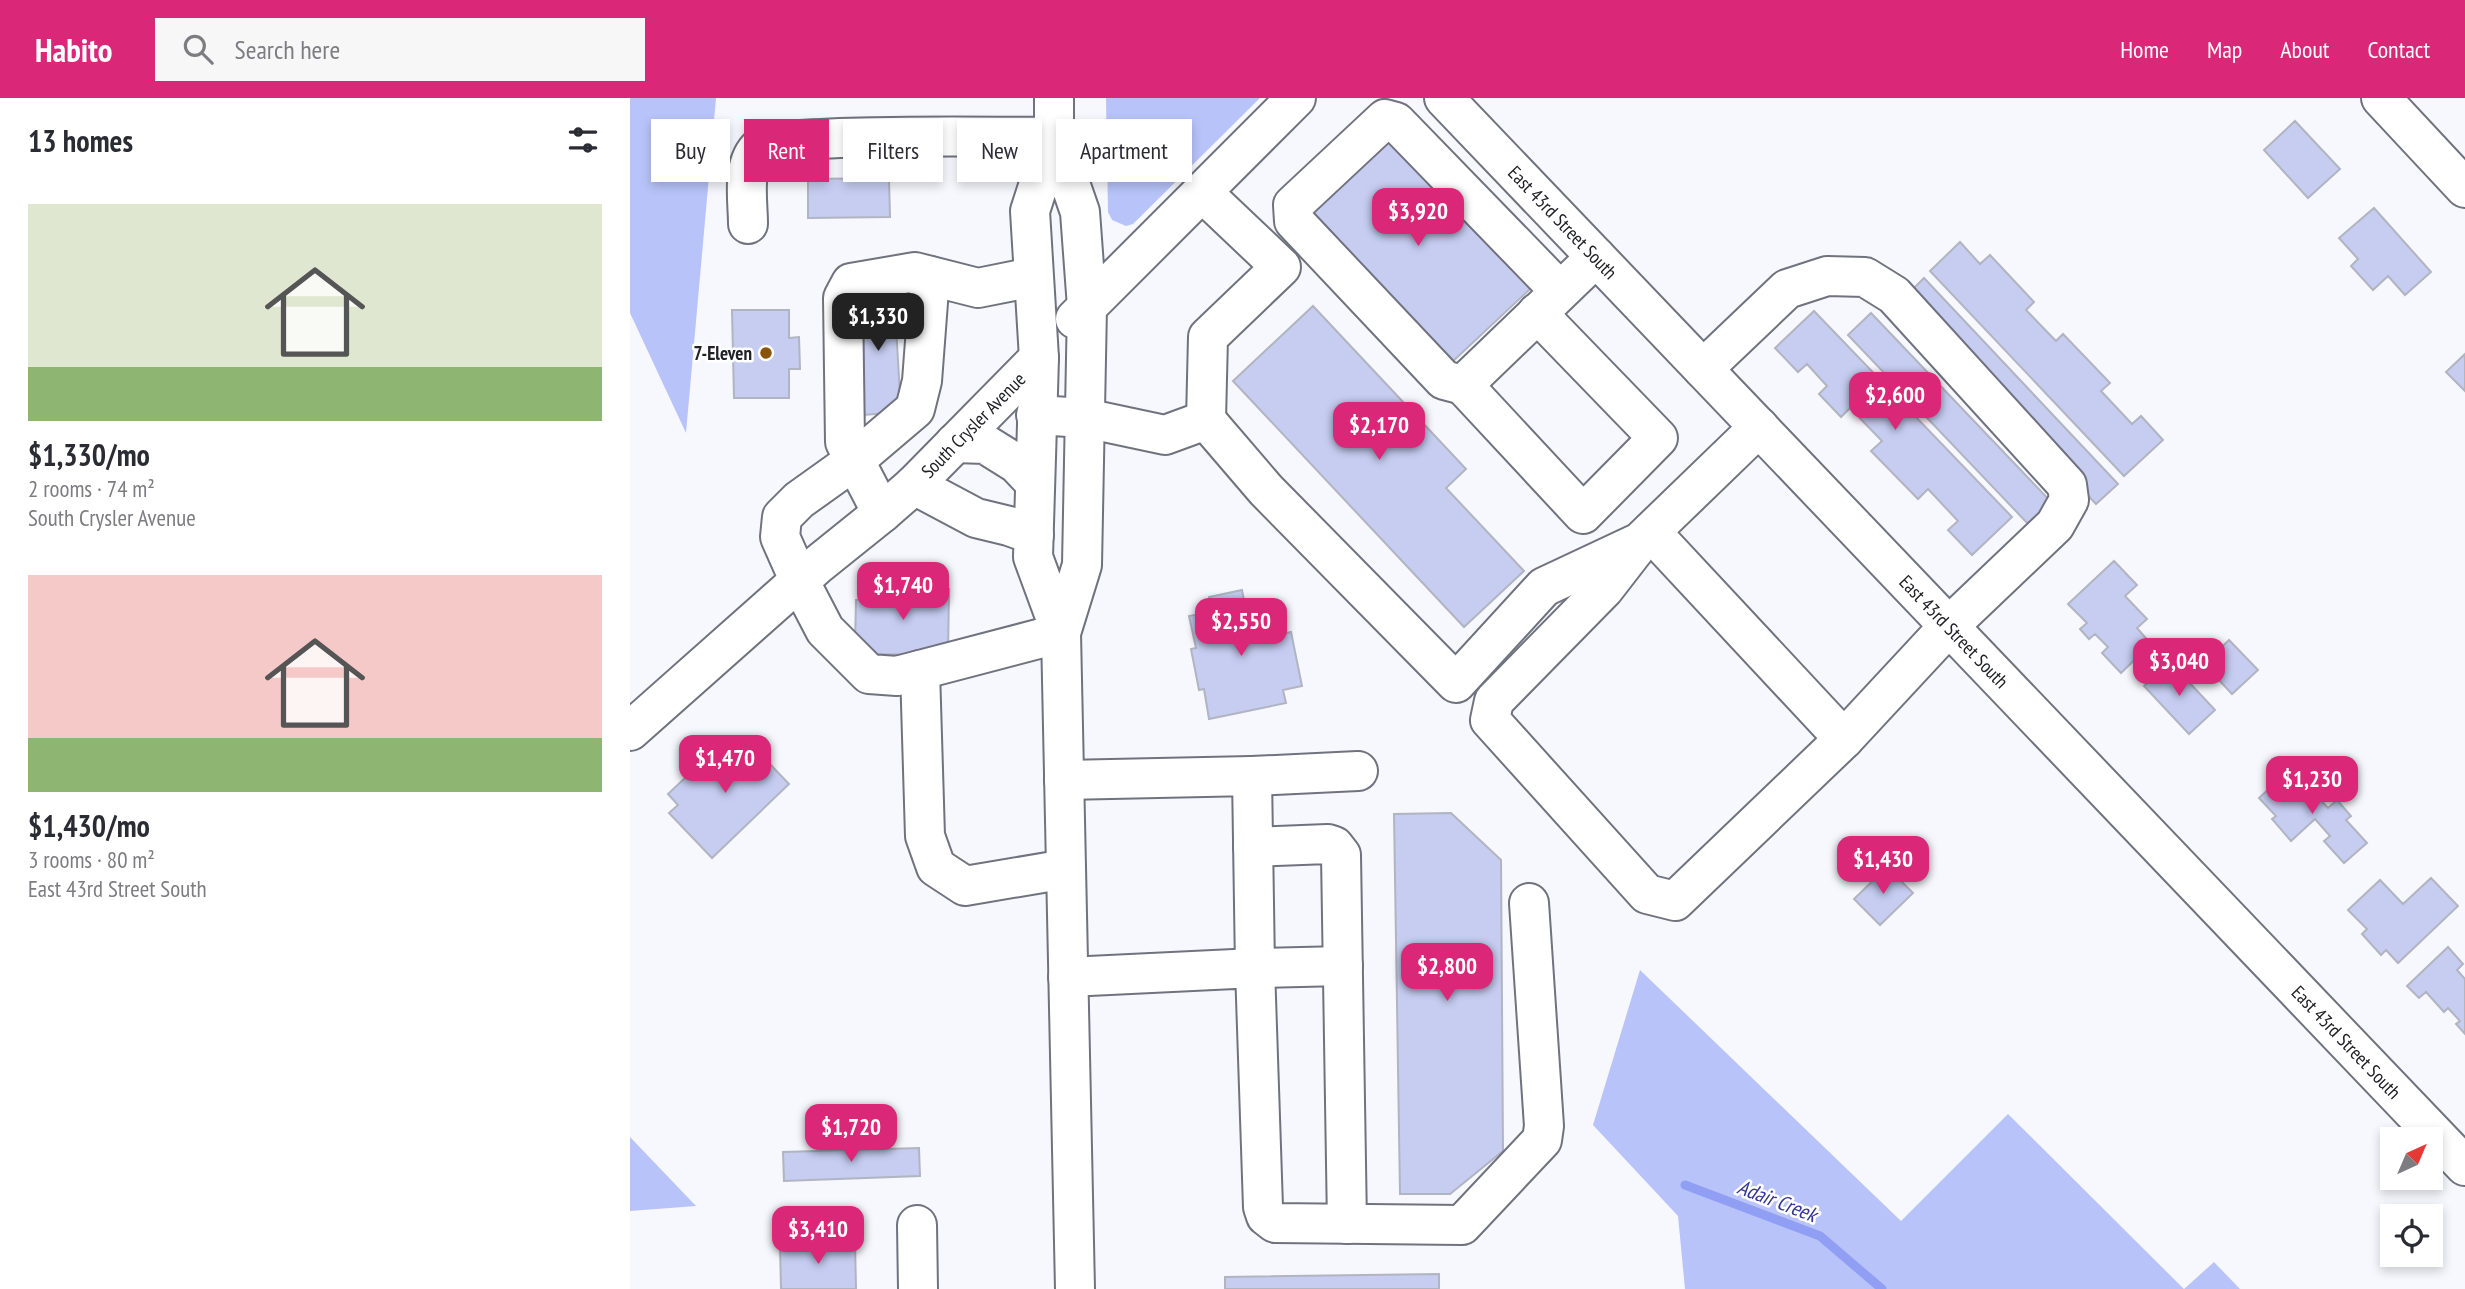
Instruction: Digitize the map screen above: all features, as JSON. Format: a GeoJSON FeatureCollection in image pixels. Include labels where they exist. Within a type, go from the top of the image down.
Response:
{"type":"FeatureCollection","features":[{"type":"Feature","properties":{"kind":"main road"},"geometry":{"type":"LineString","coordinates":[[1054,98],[1054,137],[1030,211],[1038,358],[1033,557],[1061,633]]}},
{"type":"Feature","properties":{"kind":"main road","name":"South Crysler Avenue"},"geometry":{"type":"LineString","coordinates":[[630,731],[816,566],[914,485],[1296,98]]}},
{"type":"Feature","properties":{"kind":"main road"},"geometry":{"type":"LineString","coordinates":[[2381,98],[2465,188]]}},
{"type":"Feature","properties":{"kind":"main road"},"geometry":{"type":"LineString","coordinates":[[1408,134],[1445,99]]}},
{"type":"Feature","properties":{"kind":"main road","name":"East 43rd Street South"},"geometry":{"type":"LineString","coordinates":[[1445,99],[2465,1166]]}},
{"type":"Feature","properties":{"kind":"main road"},"geometry":{"type":"LineString","coordinates":[[1385,119],[1396,122],[1408,134],[1549,302],[1658,438],[1583,514],[1463,385],[1444,380],[1294,221],[1293,205],[1385,119]]}},
{"type":"Feature","properties":{"kind":"main road"},"geometry":{"type":"LineString","coordinates":[[748,224],[748,169],[761,145],[769,142],[817,138],[1054,137]]}},
{"type":"Feature","properties":{"kind":"main road"},"geometry":{"type":"LineString","coordinates":[[1054,137],[1080,212],[1087,307],[1082,565],[1061,633],[1075,1289]]}},
{"type":"Feature","properties":{"kind":"main road"},"geometry":{"type":"LineString","coordinates":[[1203,193],[1281,267],[1208,337],[1206,420],[1266,491],[1457,683],[1544,587],[1645,537]]}},
{"type":"Feature","properties":{"kind":"main road"},"geometry":{"type":"LineString","coordinates":[[1463,385],[1596,257]]}},
{"type":"Feature","properties":{"kind":"main road"},"geometry":{"type":"LineString","coordinates":[[882,513],[845,442],[843,298],[852,284],[915,272],[978,288],[1033,277]]}},
{"type":"Feature","properties":{"kind":"main road"},"geometry":{"type":"LineString","coordinates":[[930,276],[922,381],[915,409],[855,460],[799,500],[782,517],[779,537],[825,630],[869,674],[897,676],[1061,633]]}},
{"type":"Feature","properties":{"kind":"main road"},"geometry":{"type":"LineString","coordinates":[[1703,369],[1787,289],[1827,276],[1865,277],[1894,295],[2067,485],[2069,500],[2055,525],[1949,626],[1844,739],[1675,901],[1647,894],[1490,720],[1494,701],[1604,589],[1645,537],[1759,427]]}},
{"type":"Feature","properties":{"kind":"main road"},"geometry":{"type":"LineString","coordinates":[[1036,415],[1085,418],[1165,435],[1206,420]]}},
{"type":"Feature","properties":{"kind":"main road"},"geometry":{"type":"LineString","coordinates":[[955,443],[985,444],[1017,464],[1035,484]]}},
{"type":"Feature","properties":{"kind":"main road"},"geometry":{"type":"LineString","coordinates":[[914,485],[976,518],[1034,535]]}},
{"type":"Feature","properties":{"kind":"main road"},"geometry":{"type":"LineString","coordinates":[[1645,537],[1844,739]]}},
{"type":"Feature","properties":{"kind":"main road"},"geometry":{"type":"LineString","coordinates":[[920,670],[925,836],[936,867],[965,886],[1066,869]]}},
{"type":"Feature","properties":{"kind":"main road"},"geometry":{"type":"LineString","coordinates":[[1064,780],[1358,771]]}},
{"type":"Feature","properties":{"kind":"main road"},"geometry":{"type":"LineString","coordinates":[[1252,776],[1263,1207],[1266,1216],[1275,1223],[1462,1225],[1542,1140],[1544,1126],[1529,903]]}},
{"type":"Feature","properties":{"kind":"main road"},"geometry":{"type":"LineString","coordinates":[[1253,847],[1328,844],[1341,855],[1347,1224]]}},
{"type":"Feature","properties":{"kind":"main road"},"geometry":{"type":"LineString","coordinates":[[1069,977],[1343,966]]}},
{"type":"Feature","properties":{"kind":"main road"},"geometry":{"type":"LineString","coordinates":[[916,1226],[918,1289]]}},
{"type":"Feature","properties":{"kind":"shaded area"},"geometry":{"type":"Polygon","coordinates":[[[630,98],[716,98],[714,119],[651,119],[651,182],[708,182],[686,433],[630,313],[630,98]]]}},
{"type":"Feature","properties":{"kind":"shaded area"},"geometry":{"type":"Polygon","coordinates":[[[1106,98],[1260,98],[1192,165],[1192,119],[1106,119],[1106,98]]]}},
{"type":"Feature","properties":{"kind":"shaded area"},"geometry":{"type":"Polygon","coordinates":[[[1107,182],[1175,182],[1133,224],[1126,226],[1112,220],[1108,212],[1107,182]]]}},
{"type":"Feature","properties":{"kind":"shaded area"},"geometry":{"type":"Polygon","coordinates":[[[1640,970],[1901,1221],[2008,1114],[2184,1289],[1685,1289],[1678,1216],[1593,1125],[1640,970]]]}},
{"type":"Feature","properties":{"kind":"shaded area"},"geometry":{"type":"Polygon","coordinates":[[[630,1137],[696,1206],[630,1211],[630,1137]]]}},
{"type":"Feature","properties":{"kind":"shaded area"},"geometry":{"type":"Polygon","coordinates":[[[2214,1262],[2240,1289],[2184,1289],[2214,1262]]]}},
{"type":"Feature","properties":{"kind":"building"},"geometry":{"type":"Polygon","coordinates":[[[2295,121],[2340,169],[2308,198],[2264,150],[2295,121]]]}},
{"type":"Feature","properties":{"kind":"building"},"geometry":{"type":"Polygon","coordinates":[[[1384,133],[1530,289],[1451,363],[1305,207],[1384,133]]]}},
{"type":"Feature","properties":{"kind":"building"},"geometry":{"type":"Polygon","coordinates":[[[829,179],[843,179],[843,182],[889,182],[890,217],[808,218],[808,182],[829,182],[829,179]]]}},
{"type":"Feature","properties":{"kind":"building"},"geometry":{"type":"Polygon","coordinates":[[[2374,208],[2431,272],[2405,295],[2388,276],[2373,290],[2351,266],[2358,259],[2339,238],[2374,208]]]}},
{"type":"Feature","properties":{"kind":"building"},"geometry":{"type":"Polygon","coordinates":[[[1960,242],[1980,264],[1990,255],[2034,302],[2026,310],[2056,341],[2063,334],[2110,383],[2101,391],[2132,424],[2141,416],[2163,440],[2124,476],[1930,271],[1960,242]]]}},
{"type":"Feature","properties":{"kind":"building"},"geometry":{"type":"Polygon","coordinates":[[[1924,278],[2118,484],[2096,504],[1903,299],[1924,278]]]}},
{"type":"Feature","properties":{"kind":"building"},"geometry":{"type":"Polygon","coordinates":[[[894,292],[901,412],[863,415],[856,294],[894,292]]]}},
{"type":"Feature","properties":{"kind":"building"},"geometry":{"type":"Polygon","coordinates":[[[1313,306],[1466,469],[1446,488],[1524,571],[1464,627],[1233,381],[1313,306]]]}},
{"type":"Feature","properties":{"kind":"building","name":"7-Eleven"},"geometry":{"type":"Polygon","coordinates":[[[732,310],[789,310],[789,338],[799,337],[800,369],[789,369],[789,398],[734,398],[732,310]]]}},
{"type":"Feature","properties":{"kind":"building"},"geometry":{"type":"Polygon","coordinates":[[[1814,311],[2012,517],[1972,555],[1948,530],[1958,521],[1928,489],[1918,499],[1871,451],[1882,441],[1850,408],[1841,417],[1819,394],[1827,386],[1807,364],[1798,372],[1775,348],[1814,311]]]}},
{"type":"Feature","properties":{"kind":"building"},"geometry":{"type":"Polygon","coordinates":[[[1871,313],[2054,505],[2031,527],[1848,335],[1871,313]]]}},
{"type":"Feature","properties":{"kind":"building"},"geometry":{"type":"Polygon","coordinates":[[[2465,354],[2465,391],[2446,372],[2465,354]]]}},
{"type":"Feature","properties":{"kind":"building"},"geometry":{"type":"Polygon","coordinates":[[[2114,561],[2137,585],[2125,596],[2147,619],[2137,628],[2151,644],[2121,673],[2102,653],[2108,647],[2095,634],[2089,639],[2080,629],[2087,623],[2068,604],[2114,561]]]}},
{"type":"Feature","properties":{"kind":"building"},"geometry":{"type":"Polygon","coordinates":[[[866,589],[949,589],[948,655],[863,654],[855,642],[856,600],[865,599],[866,589]]]}},
{"type":"Feature","properties":{"kind":"building"},"geometry":{"type":"Polygon","coordinates":[[[1242,590],[1245,606],[1261,602],[1269,637],[1291,632],[1302,686],[1283,690],[1286,703],[1209,719],[1204,689],[1199,690],[1191,649],[1196,648],[1189,616],[1212,612],[1209,597],[1242,590]]]}},
{"type":"Feature","properties":{"kind":"building"},"geometry":{"type":"Polygon","coordinates":[[[2229,640],[2258,670],[2232,694],[2204,664],[2229,640]]]}},
{"type":"Feature","properties":{"kind":"building"},"geometry":{"type":"Polygon","coordinates":[[[2170,662],[2215,710],[2189,734],[2144,686],[2170,662]]]}},
{"type":"Feature","properties":{"kind":"building"},"geometry":{"type":"Polygon","coordinates":[[[747,740],[789,784],[712,858],[669,813],[678,805],[668,794],[724,741],[734,752],[747,740]]]}},
{"type":"Feature","properties":{"kind":"building"},"geometry":{"type":"Polygon","coordinates":[[[2286,773],[2299,787],[2304,782],[2328,808],[2337,800],[2351,816],[2346,820],[2367,843],[2344,863],[2324,841],[2330,836],[2315,819],[2291,841],[2272,819],[2276,816],[2259,798],[2286,773]]]}},
{"type":"Feature","properties":{"kind":"building"},"geometry":{"type":"Polygon","coordinates":[[[1451,813],[1501,860],[1503,1151],[1450,1194],[1400,1194],[1394,814],[1451,813]]]}},
{"type":"Feature","properties":{"kind":"building"},"geometry":{"type":"Polygon","coordinates":[[[1887,867],[1913,893],[1880,925],[1854,899],[1887,867]]]}},
{"type":"Feature","properties":{"kind":"building"},"geometry":{"type":"Polygon","coordinates":[[[2431,878],[2458,906],[2398,963],[2386,950],[2381,955],[2362,934],[2367,929],[2348,910],[2380,880],[2403,904],[2431,878]]]}},
{"type":"Feature","properties":{"kind":"building"},"geometry":{"type":"Polygon","coordinates":[[[2448,947],[2463,964],[2457,970],[2465,979],[2465,1034],[2456,1024],[2460,1021],[2448,1008],[2444,1012],[2426,992],[2419,998],[2407,986],[2448,947]]]}},
{"type":"Feature","properties":{"kind":"building"},"geometry":{"type":"Polygon","coordinates":[[[919,1148],[920,1176],[784,1181],[783,1152],[919,1148]]]}},
{"type":"Feature","properties":{"kind":"building"},"geometry":{"type":"Polygon","coordinates":[[[855,1242],[856,1289],[781,1289],[780,1244],[855,1242]]]}},
{"type":"Feature","properties":{"kind":"building"},"geometry":{"type":"Polygon","coordinates":[[[1439,1274],[1439,1289],[1225,1289],[1225,1277],[1439,1274]]]}},
{"type":"Feature","properties":{"kind":"waterway","name":"Adair Creek"},"geometry":{"type":"LineString","coordinates":[[1685,1185],[1820,1236],[1882,1289]]}},
{"type":"Feature","properties":{"kind":"place","name":"7-Eleven"},"geometry":{"type":"Point","coordinates":[766,353]}}]}
